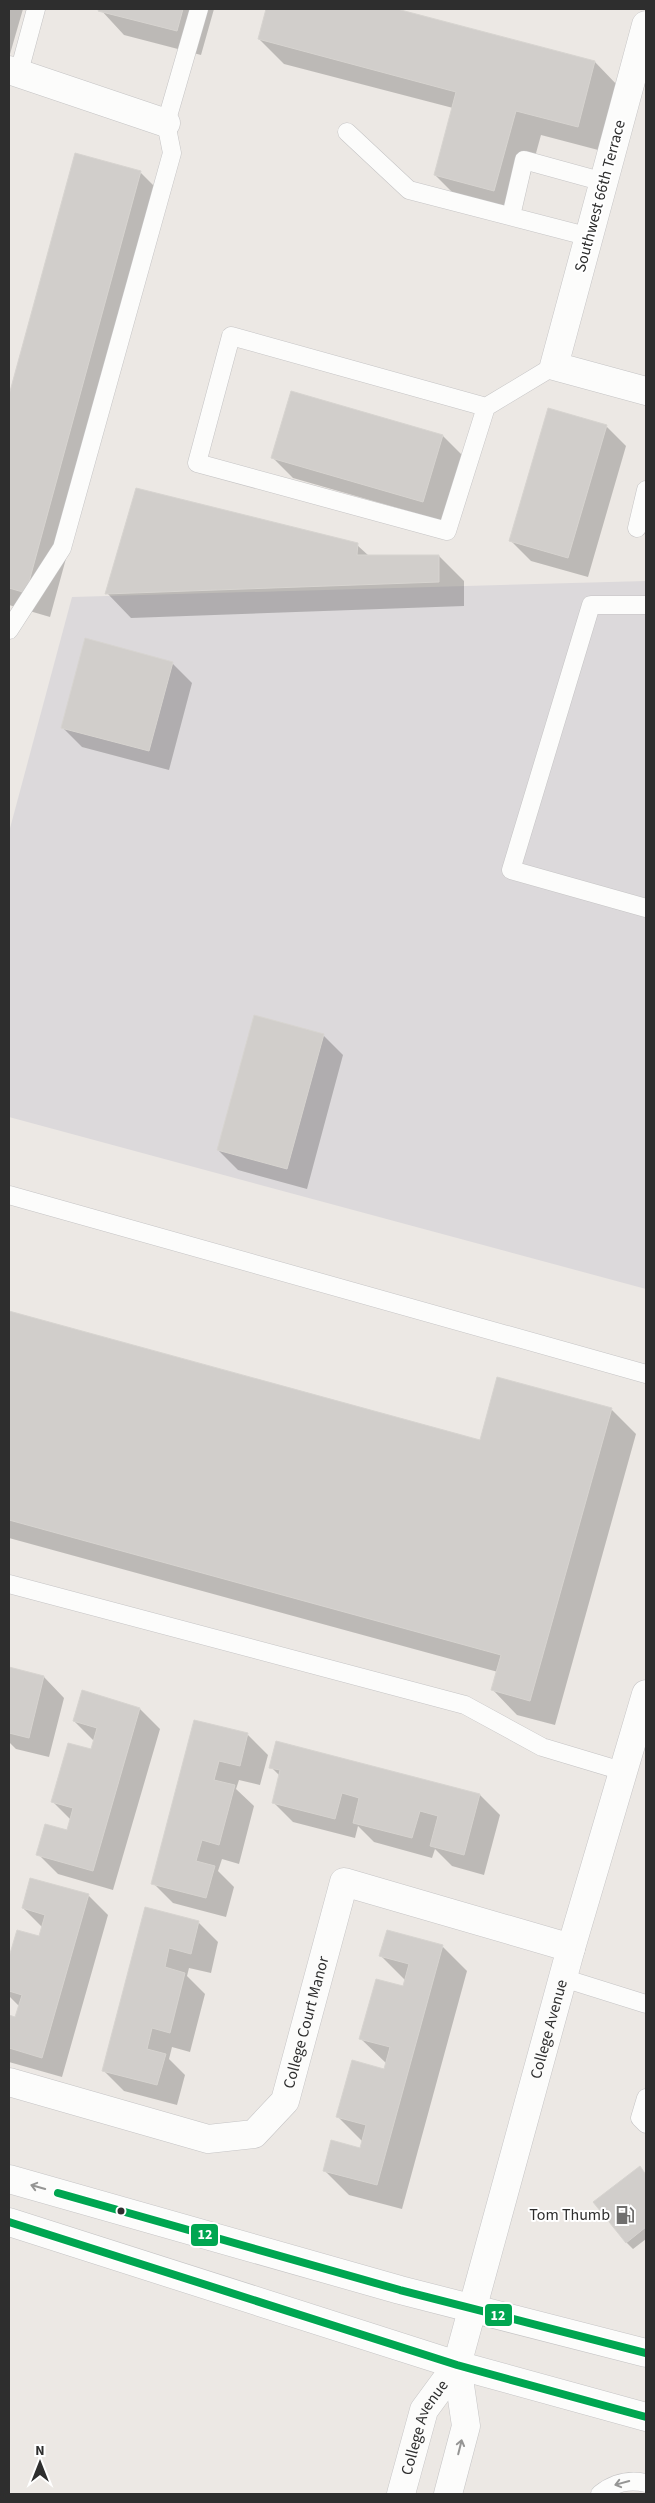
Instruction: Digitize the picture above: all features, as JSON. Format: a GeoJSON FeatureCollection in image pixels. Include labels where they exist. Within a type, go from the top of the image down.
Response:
{"type":"FeatureCollection","features":[{"type":"Feature","properties":{"kind":"street","name":"Southwest 66th Terrace"},"geometry":{"type":"LineString","coordinates":[[554,366],[646,24]]}},
{"type":"Feature","properties":{"kind":"street"},"geometry":{"type":"LineString","coordinates":[[14,71],[166,123]]}},
{"type":"Feature","properties":{"kind":"street"},"geometry":{"type":"LineString","coordinates":[[554,366],[646,392]]}},
{"type":"Feature","properties":{"kind":"street","name":"College Avenue"},"geometry":{"type":"LineString","coordinates":[[401,2494],[424,2410],[456,2365],[564,1978],[570,1948],[646,1694]]}},
{"type":"Feature","properties":{"kind":"street","name":"College Court Manor"},"geometry":{"type":"LineString","coordinates":[[9,2082],[208,2140],[254,2134],[285,2101],[344,1882],[570,1948]]}},
{"type":"Feature","properties":{"kind":"street"},"geometry":{"type":"LineString","coordinates":[[9,2179],[472,2309],[554,2328],[646,2353]]}},
{"type":"Feature","properties":{"kind":"street"},"geometry":{"type":"LineString","coordinates":[[9,2222],[456,2365],[646,2417]]}},
{"type":"Feature","properties":{"kind":"street","name":"College Avenue"},"geometry":{"type":"LineString","coordinates":[[448,2494],[466,2426],[456,2365]]}},
{"type":"Feature","properties":{"kind":"lane"},"geometry":{"type":"LineString","coordinates":[[14,71],[36,9]]}},
{"type":"Feature","properties":{"kind":"lane"},"geometry":{"type":"LineString","coordinates":[[9,630],[62,548],[172,154],[166,123],[199,9]]}},
{"type":"Feature","properties":{"kind":"lane"},"geometry":{"type":"LineString","coordinates":[[347,132],[408,190],[590,237]]}},
{"type":"Feature","properties":{"kind":"lane"},"geometry":{"type":"LineString","coordinates":[[511,216],[524,160],[604,182]]}},
{"type":"Feature","properties":{"kind":"lane"},"geometry":{"type":"LineString","coordinates":[[486,407],[231,336],[197,464],[447,531],[486,407],[554,366]]}},
{"type":"Feature","properties":{"kind":"lane"},"geometry":{"type":"LineString","coordinates":[[637,528],[646,490]]}},
{"type":"Feature","properties":{"kind":"lane"},"geometry":{"type":"LineString","coordinates":[[646,605],[591,605],[511,870],[646,908]]}},
{"type":"Feature","properties":{"kind":"lane"},"geometry":{"type":"LineString","coordinates":[[9,1195],[646,1374]]}},
{"type":"Feature","properties":{"kind":"lane"},"geometry":{"type":"LineString","coordinates":[[9,1584],[465,1705],[542,1746],[622,1771]]}},
{"type":"Feature","properties":{"kind":"lane"},"geometry":{"type":"LineString","coordinates":[[564,1978],[646,2004]]}},
{"type":"Feature","properties":{"kind":"lane"},"geometry":{"type":"LineString","coordinates":[[646,2098],[640,2118],[646,2124]]}},
{"type":"Feature","properties":{"kind":"lane"},"geometry":{"type":"LineString","coordinates":[[600,2494],[611,2486],[633,2480],[646,2483]]}},
{"type":"Feature","properties":{"kind":"shaded area"},"geometry":{"type":"Polygon","coordinates":[[[646,581],[646,1289],[9,1117],[9,832],[72,597],[646,581]]]}},
{"type":"Feature","properties":{"kind":"building"},"geometry":{"type":"Polygon","coordinates":[[[99,9],[183,9],[177,31],[98,11],[99,9]]]}},
{"type":"Feature","properties":{"kind":"building"},"geometry":{"type":"Polygon","coordinates":[[[266,9],[397,9],[595,61],[578,127],[516,111],[494,191],[434,175],[456,92],[258,39],[266,9]]]}},
{"type":"Feature","properties":{"kind":"building"},"geometry":{"type":"Polygon","coordinates":[[[75,153],[141,171],[26,593],[9,588],[9,395],[75,153]]]}},
{"type":"Feature","properties":{"kind":"building"},"geometry":{"type":"Polygon","coordinates":[[[291,391],[443,435],[423,502],[271,458],[291,391]]]}},
{"type":"Feature","properties":{"kind":"building"},"geometry":{"type":"Polygon","coordinates":[[[548,408],[607,425],[568,558],[509,541],[548,408]]]}},
{"type":"Feature","properties":{"kind":"building"},"geometry":{"type":"Polygon","coordinates":[[[136,488],[358,543],[357,555],[439,555],[439,582],[105,594],[136,488]]]}},
{"type":"Feature","properties":{"kind":"building"},"geometry":{"type":"Polygon","coordinates":[[[85,638],[173,662],[149,751],[61,728],[85,638]]]}},
{"type":"Feature","properties":{"kind":"building"},"geometry":{"type":"Polygon","coordinates":[[[254,1015],[324,1034],[287,1169],[217,1150],[254,1015]]]}},
{"type":"Feature","properties":{"kind":"building"},"geometry":{"type":"Polygon","coordinates":[[[9,1311],[480,1440],[497,1377],[612,1408],[530,1701],[491,1690],[501,1655],[9,1520],[9,1311]]]}},
{"type":"Feature","properties":{"kind":"building"},"geometry":{"type":"Polygon","coordinates":[[[9,1667],[44,1676],[29,1738],[9,1733],[9,1667]]]}},
{"type":"Feature","properties":{"kind":"building"},"geometry":{"type":"Polygon","coordinates":[[[82,1690],[140,1708],[93,1871],[36,1855],[45,1824],[67,1830],[73,1808],[51,1802],[68,1743],[91,1749],[97,1728],[73,1721],[82,1690]]]}},
{"type":"Feature","properties":{"kind":"building"},"geometry":{"type":"Polygon","coordinates":[[[194,1720],[248,1733],[240,1766],[219,1761],[214,1780],[235,1785],[219,1845],[202,1840],[196,1861],[215,1866],[206,1898],[151,1884],[194,1720]]]}},
{"type":"Feature","properties":{"kind":"building"},"geometry":{"type":"Polygon","coordinates":[[[276,1741],[480,1794],[464,1855],[430,1846],[438,1816],[420,1811],[412,1838],[353,1823],[359,1798],[342,1793],[335,1819],[272,1803],[280,1770],[269,1768],[276,1741]]]}},
{"type":"Feature","properties":{"kind":"building"},"geometry":{"type":"Polygon","coordinates":[[[30,1878],[89,1894],[42,2058],[9,2048],[9,2015],[15,2017],[22,1995],[9,1991],[9,1957],[17,1930],[39,1936],[45,1915],[22,1908],[30,1878]]]}},
{"type":"Feature","properties":{"kind":"building"},"geometry":{"type":"Polygon","coordinates":[[[145,1907],[199,1921],[191,1954],[169,1948],[165,1967],[185,1973],[170,2033],[152,2028],[147,2049],[166,2054],[157,2085],[102,2071],[145,1907]]]}},
{"type":"Feature","properties":{"kind":"building"},"geometry":{"type":"Polygon","coordinates":[[[387,1930],[443,1945],[377,2185],[323,2171],[331,2140],[360,2148],[366,2125],[336,2117],[352,2060],[384,2069],[390,2047],[359,2039],[376,1979],[403,1986],[409,1964],[379,1956],[387,1930]]]}},
{"type":"Feature","properties":{"kind":"building","name":"Tom Thumb"},"geometry":{"type":"Polygon","coordinates":[[[640,2166],[646,2175],[646,2227],[626,2243],[593,2202],[640,2166]]]}},
{"type":"Feature","properties":{"kind":"transit line","name":"12"},"geometry":{"type":"LineString","coordinates":[[58,2193],[400,2290],[646,2353]]}},
{"type":"Feature","properties":{"kind":"transit line","name":"12"},"geometry":{"type":"LineString","coordinates":[[9,2222],[457,2365],[646,2417]]}},
{"type":"Feature","properties":{"kind":"place","name":"Tom Thumb"},"geometry":{"type":"Point","coordinates":[625,2215]}}]}
